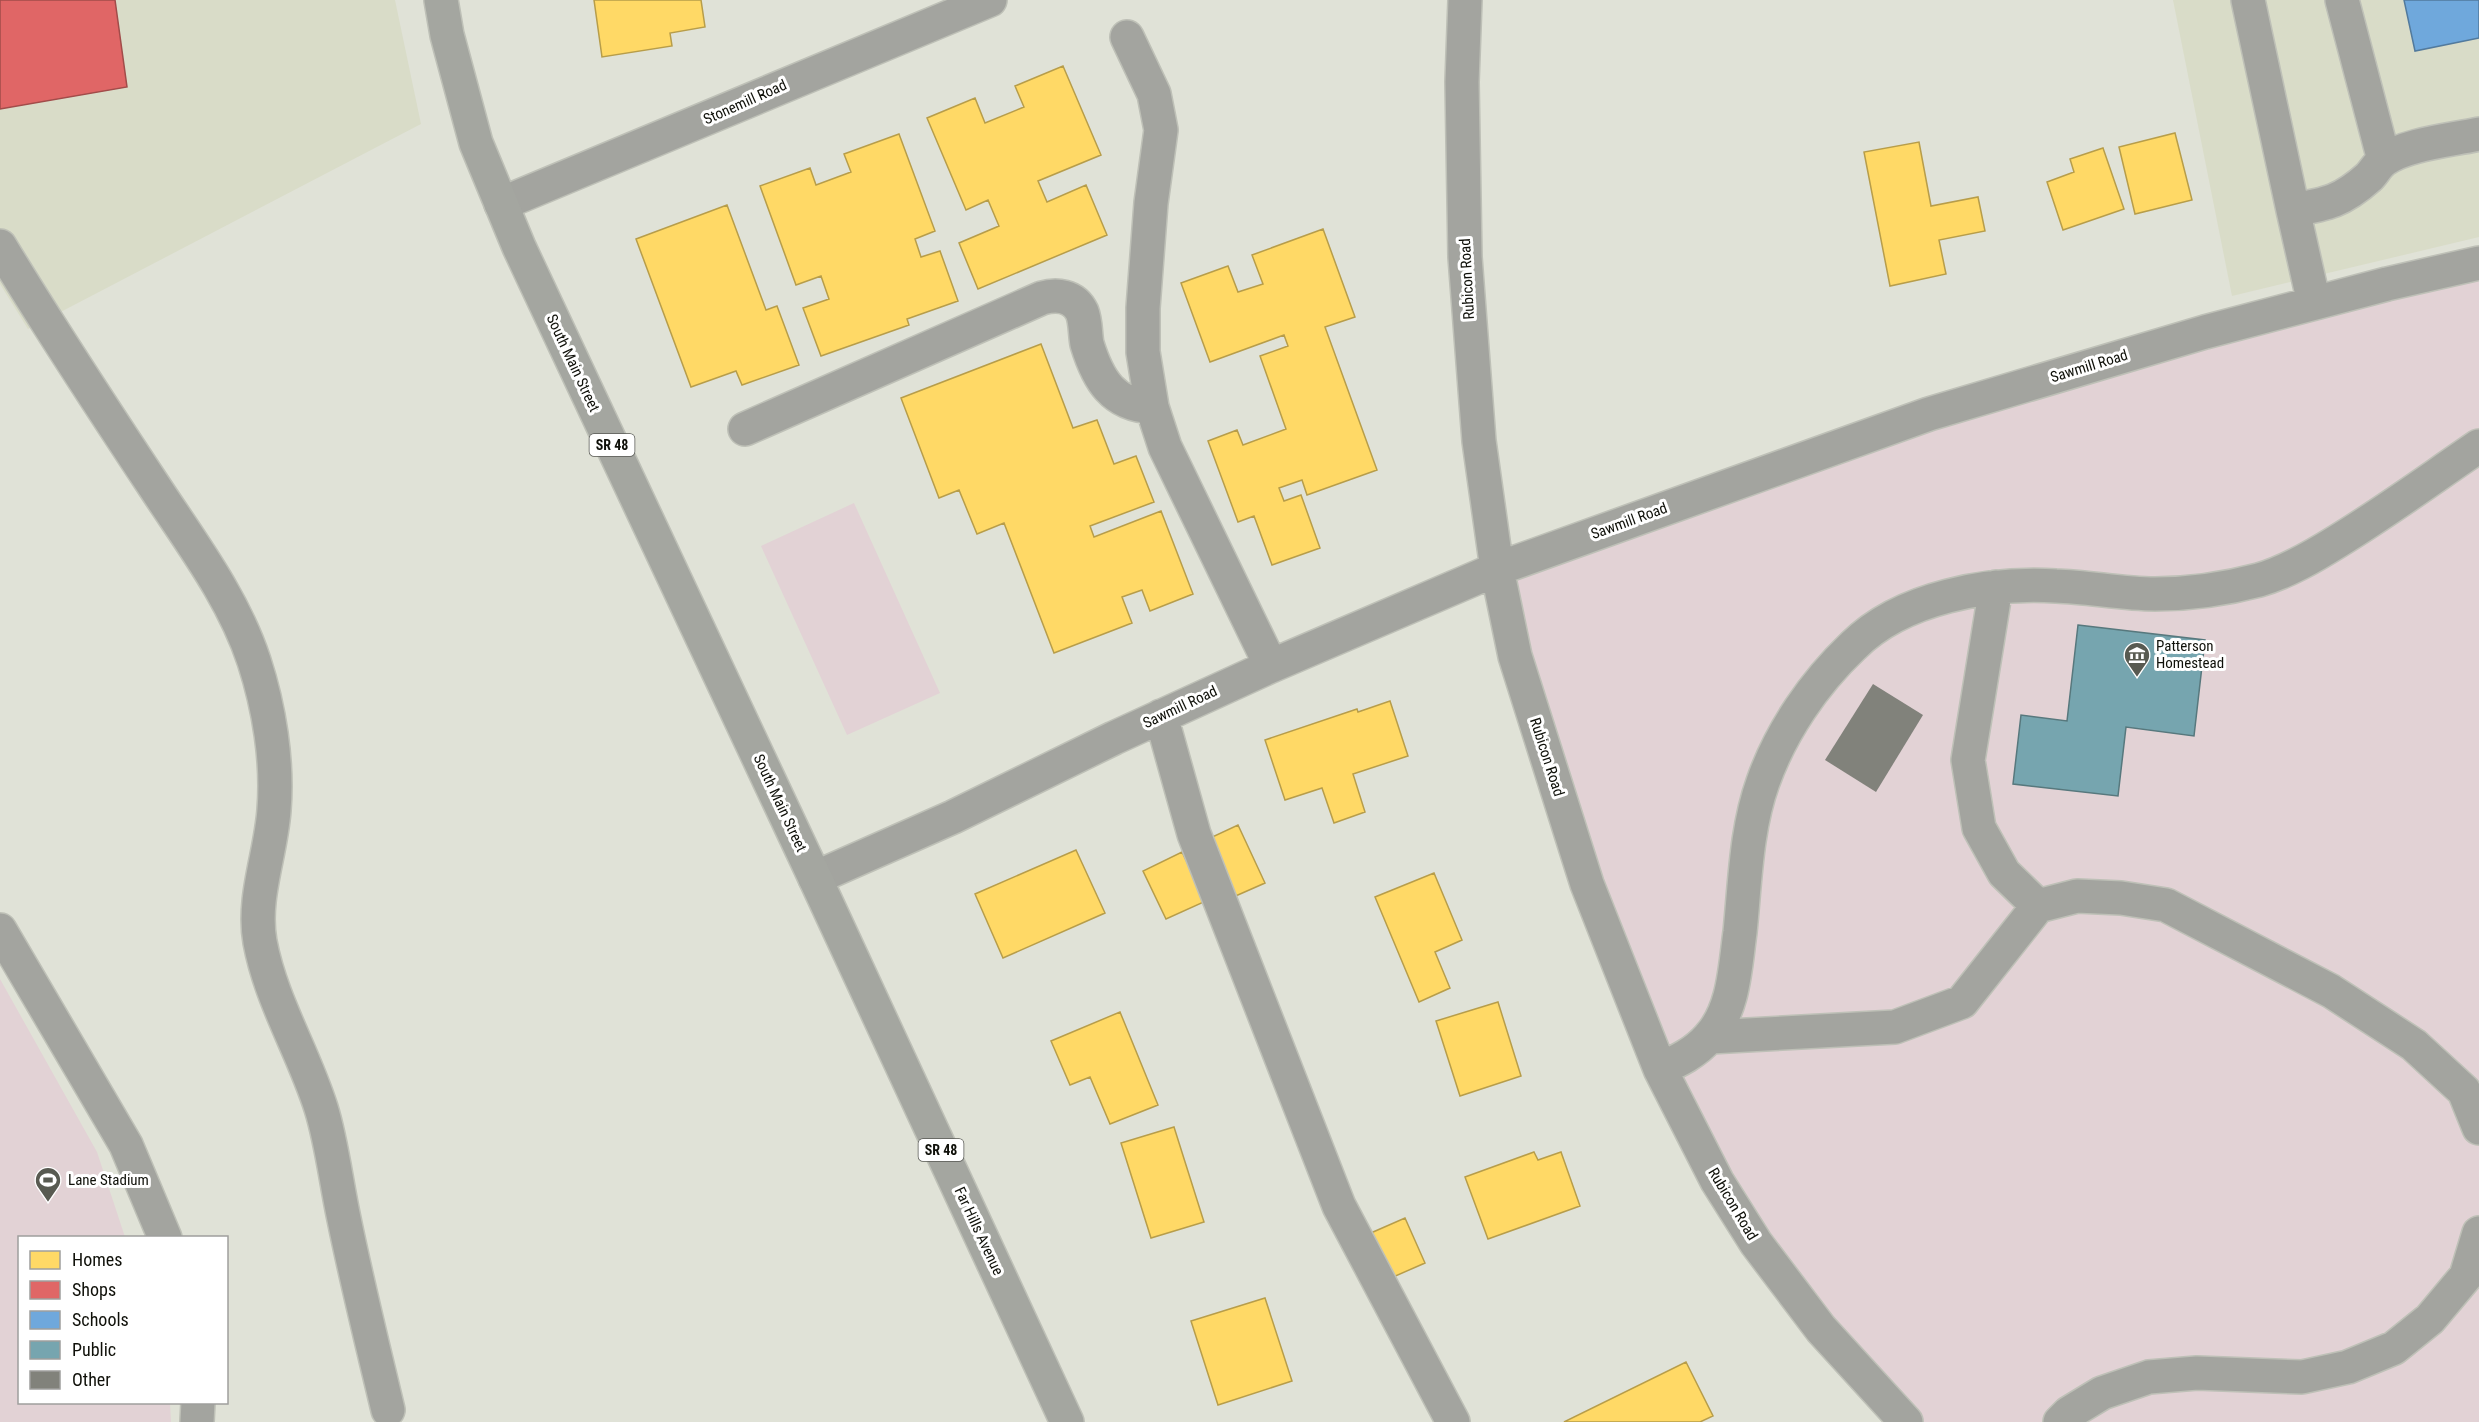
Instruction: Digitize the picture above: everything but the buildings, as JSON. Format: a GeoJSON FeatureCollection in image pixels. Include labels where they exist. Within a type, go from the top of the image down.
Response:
{"type":"FeatureCollection","features":[{"type":"Feature","properties":{"kind":"main road","name":"South Main Street"},"geometry":{"type":"LineString","coordinates":[[441,0],[447,35],[476,143],[519,247],[815,878]]}},
{"type":"Feature","properties":{"kind":"main road","name":"Far Hills Avenue"},"geometry":{"type":"LineString","coordinates":[[815,878],[1067,1422]]}},
{"type":"Feature","properties":{"kind":"street","name":"Stonemill Road"},"geometry":{"type":"LineString","coordinates":[[501,204],[990,0]]}},
{"type":"Feature","properties":{"kind":"street","name":"Rubicon Road"},"geometry":{"type":"LineString","coordinates":[[1465,0],[1462,82],[1465,257],[1479,441],[1497,568],[1515,656],[1587,884],[1660,1069],[1718,1181],[1756,1243],[1821,1329],[1906,1422]]}},
{"type":"Feature","properties":{"kind":"street"},"geometry":{"type":"LineString","coordinates":[[2248,0],[2314,303]]}},
{"type":"Feature","properties":{"kind":"street"},"geometry":{"type":"LineString","coordinates":[[2342,0],[2384,160]]}},
{"type":"Feature","properties":{"kind":"street"},"geometry":{"type":"LineString","coordinates":[[1127,37],[1154,94],[1161,129],[1151,203],[1143,308],[1143,352],[1152,407],[1165,447],[1271,666]]}},
{"type":"Feature","properties":{"kind":"street"},"geometry":{"type":"LineString","coordinates":[[2294,210],[2332,203],[2372,175],[2384,160],[2407,150],[2479,135]]}},
{"type":"Feature","properties":{"kind":"street"},"geometry":{"type":"LineString","coordinates":[[0,246],[49,326],[214,577],[240,624],[254,661],[268,719],[273,753],[274,810],[259,903],[260,939],[273,992],[308,1069],[322,1111],[388,1410]]}},
{"type":"Feature","properties":{"kind":"street","name":"Sawmill Road"},"geometry":{"type":"LineString","coordinates":[[815,878],[953,817],[1161,716],[1497,568],[1929,414],[2205,332],[2479,263]]}},
{"type":"Feature","properties":{"kind":"street"},"geometry":{"type":"LineString","coordinates":[[745,429],[1055,294],[1071,299],[1082,311],[1087,344],[1102,381],[1119,399],[1136,406],[1152,407]]}},
{"type":"Feature","properties":{"kind":"street"},"geometry":{"type":"LineString","coordinates":[[1660,1069],[1687,1057],[1710,1036],[1726,1010],[1735,974],[1752,824],[1763,781],[1789,728],[1822,677],[1856,643],[1896,616],[1938,597],[1996,587],[2053,585],[2153,594],[2211,591],[2263,579],[2308,560],[2364,525],[2479,446]]}},
{"type":"Feature","properties":{"kind":"street"},"geometry":{"type":"LineString","coordinates":[[1996,587],[1968,760],[1979,828],[2004,873],[2038,906]]}},
{"type":"Feature","properties":{"kind":"street"},"geometry":{"type":"LineString","coordinates":[[1161,716],[1194,834],[1339,1206],[1453,1422]]}},
{"type":"Feature","properties":{"kind":"street"},"geometry":{"type":"LineString","coordinates":[[1710,1036],[1895,1027],[1962,1002],[2038,906],[2077,896],[2121,898],[2166,904],[2331,991],[2414,1045],[2463,1091],[2479,1128]]}},
{"type":"Feature","properties":{"kind":"street"},"geometry":{"type":"LineString","coordinates":[[0,930],[126,1145],[164,1236]]}},
{"type":"Feature","properties":{"kind":"street"},"geometry":{"type":"LineString","coordinates":[[2060,1422],[2069,1413],[2102,1393],[2150,1377],[2197,1372],[2302,1377],[2348,1367],[2394,1348],[2430,1319],[2466,1276],[2479,1233]]}},
{"type":"Feature","properties":{"kind":"street"},"geometry":{"type":"LineString","coordinates":[[197,1422],[198,1404]]}},
{"type":"Feature","properties":{"kind":"shaded area"},"geometry":{"type":"Polygon","coordinates":[[[0,0],[395,0],[421,124],[28,329],[0,284],[0,0]]]}},
{"type":"Feature","properties":{"kind":"shaded area"},"geometry":{"type":"Polygon","coordinates":[[[2173,0],[2479,0],[2479,237],[2232,296],[2173,0]]]}},
{"type":"Feature","properties":{"kind":"shaded area"},"geometry":{"type":"Polygon","coordinates":[[[2479,263],[2479,1422],[1906,1422],[1821,1329],[1660,1069],[1497,569],[1929,414],[2479,263]]]}},
{"type":"Feature","properties":{"kind":"shaded area"},"geometry":{"type":"Polygon","coordinates":[[[854,503],[940,693],[847,735],[761,546],[854,503]]]}},
{"type":"Feature","properties":{"kind":"shaded area","name":"Lane Stadium"},"geometry":{"type":"Polygon","coordinates":[[[0,979],[97,1152],[125,1236],[18,1236],[18,1404],[170,1404],[171,1422],[0,1422],[0,979]]]}},
{"type":"Feature","properties":{"kind":"place","name":"Patterson Homestead"},"geometry":{"type":"Point","coordinates":[2137,678]}},
{"type":"Feature","properties":{"kind":"place","name":"Lane Stadium"},"geometry":{"type":"Point","coordinates":[48,1203]}}]}
